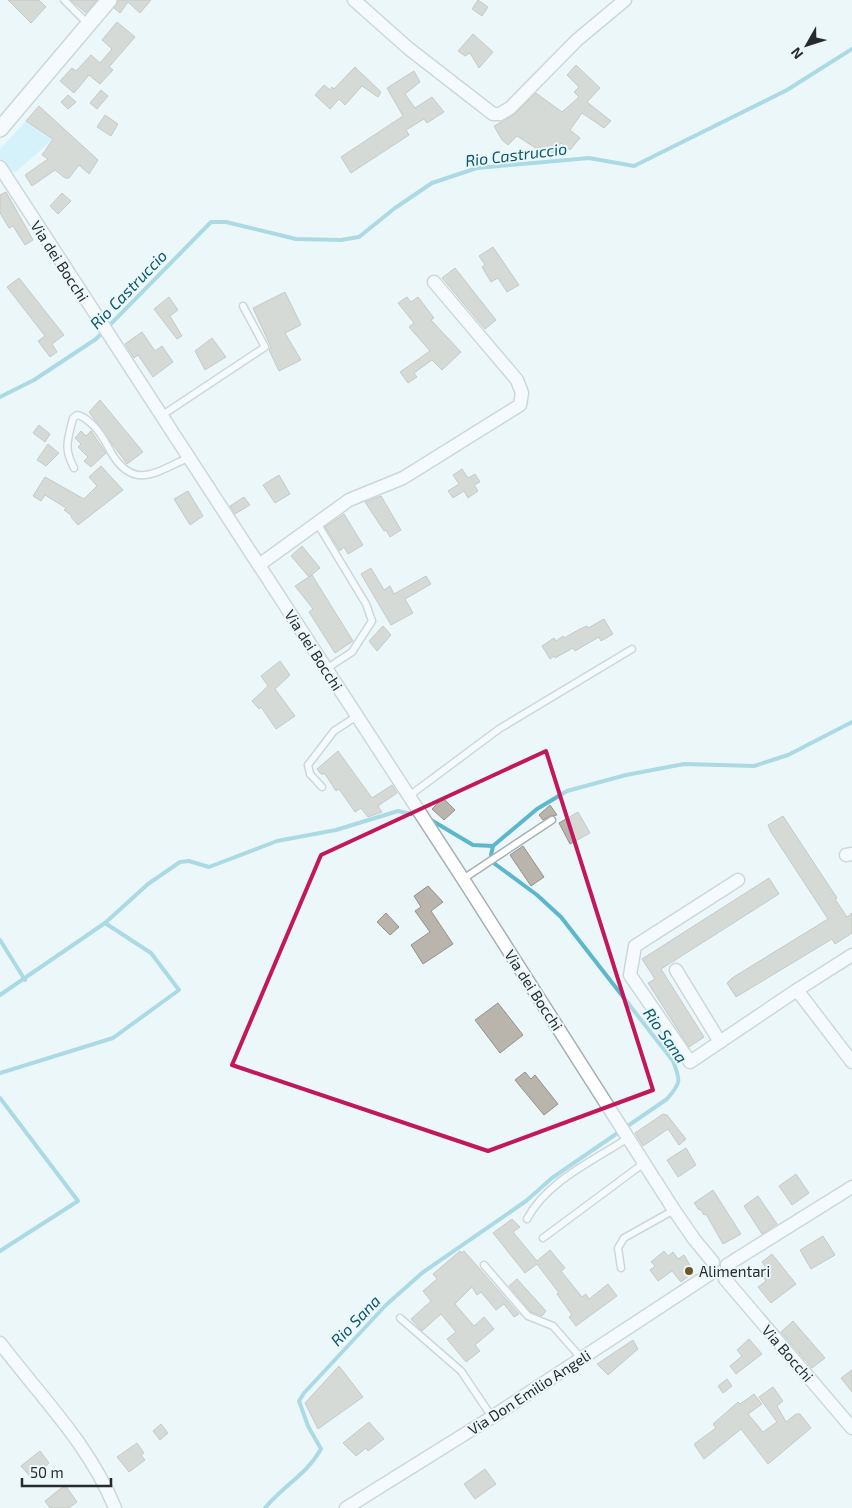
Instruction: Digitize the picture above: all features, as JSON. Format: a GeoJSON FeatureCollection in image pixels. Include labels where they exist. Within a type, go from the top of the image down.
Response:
{"type":"FeatureCollection","features":[{"type":"Feature","properties":{"kind":"street"},"geometry":{"type":"LineString","coordinates":[[0,129],[109,0]]}},
{"type":"Feature","properties":{"kind":"street"},"geometry":{"type":"LineString","coordinates":[[354,0],[408,48],[493,114],[500,114],[510,108],[577,40],[625,0]]}},
{"type":"Feature","properties":{"kind":"street"},"geometry":{"type":"LineString","coordinates":[[0,116],[18,106]]}},
{"type":"Feature","properties":{"kind":"street","name":"Via dei Bocchi"},"geometry":{"type":"LineString","coordinates":[[0,168],[463,879],[627,1136]]}},
{"type":"Feature","properties":{"kind":"street"},"geometry":{"type":"LineString","coordinates":[[259,566],[349,500],[403,478],[520,405],[522,393],[517,380],[434,282]]}},
{"type":"Feature","properties":{"kind":"street"},"geometry":{"type":"LineString","coordinates":[[738,880],[636,946],[630,974],[690,1062],[852,955]]}},
{"type":"Feature","properties":{"kind":"street"},"geometry":{"type":"LineString","coordinates":[[676,970],[720,1042]]}},
{"type":"Feature","properties":{"kind":"street"},"geometry":{"type":"LineString","coordinates":[[797,990],[852,1062]]}},
{"type":"Feature","properties":{"kind":"street"},"geometry":{"type":"LineString","coordinates":[[627,1136],[712,1268],[715,1279],[725,1278],[729,1274],[727,1265],[722,1261],[712,1268]]}},
{"type":"Feature","properties":{"kind":"street"},"geometry":{"type":"LineString","coordinates":[[727,1265],[852,1187]]}},
{"type":"Feature","properties":{"kind":"street","name":"Via Don Emilio Angeli"},"geometry":{"type":"LineString","coordinates":[[346,1508],[492,1417],[712,1268]]}},
{"type":"Feature","properties":{"kind":"street","name":"Via Bocchi"},"geometry":{"type":"LineString","coordinates":[[725,1278],[852,1428]]}},
{"type":"Feature","properties":{"kind":"street"},"geometry":{"type":"LineString","coordinates":[[0,1344],[80,1441],[105,1483],[115,1508]]}},
{"type":"Feature","properties":{"kind":"lane"},"geometry":{"type":"LineString","coordinates":[[64,0],[88,24]]}},
{"type":"Feature","properties":{"kind":"lane"},"geometry":{"type":"LineString","coordinates":[[161,416],[265,347],[244,306]]}},
{"type":"Feature","properties":{"kind":"lane"},"geometry":{"type":"LineString","coordinates":[[74,468],[67,454],[67,444],[73,418],[77,415],[85,418],[98,430],[122,467],[133,476],[147,475],[188,458]]}},
{"type":"Feature","properties":{"kind":"lane"},"geometry":{"type":"LineString","coordinates":[[317,523],[366,604],[372,621],[352,652],[326,669]]}},
{"type":"Feature","properties":{"kind":"lane"},"geometry":{"type":"LineString","coordinates":[[409,796],[499,728],[632,649]]}},
{"type":"Feature","properties":{"kind":"lane"},"geometry":{"type":"LineString","coordinates":[[322,787],[310,774],[308,764],[334,731],[357,716]]}},
{"type":"Feature","properties":{"kind":"lane"},"geometry":{"type":"LineString","coordinates":[[463,879],[552,820]]}},
{"type":"Feature","properties":{"kind":"lane"},"geometry":{"type":"LineString","coordinates":[[527,1220],[535,1205],[560,1182],[627,1136]]}},
{"type":"Feature","properties":{"kind":"lane"},"geometry":{"type":"LineString","coordinates":[[543,1238],[644,1163]]}},
{"type":"Feature","properties":{"kind":"lane"},"geometry":{"type":"LineString","coordinates":[[621,1268],[618,1248],[624,1238],[674,1210]]}},
{"type":"Feature","properties":{"kind":"lane"},"geometry":{"type":"LineString","coordinates":[[484,1265],[528,1316],[553,1326],[581,1358]]}},
{"type":"Feature","properties":{"kind":"lane"},"geometry":{"type":"LineString","coordinates":[[400,1318],[461,1371],[492,1417]]}},
{"type":"Feature","properties":{"kind":"highlighted area"},"geometry":{"type":"Polygon","coordinates":[[[546,751],[653,1090],[488,1151],[232,1065],[321,855],[546,751]]]}},
{"type":"Feature","properties":{"kind":"shaded area"},"geometry":{"type":"Polygon","coordinates":[[[26,121],[53,139],[16,172],[9,171],[0,157],[0,149],[26,121]]]}},
{"type":"Feature","properties":{"kind":"building"},"geometry":{"type":"Polygon","coordinates":[[[8,0],[39,0],[46,7],[31,23],[8,0]]]}},
{"type":"Feature","properties":{"kind":"building"},"geometry":{"type":"Polygon","coordinates":[[[71,0],[97,0],[86,13],[71,0]]]}},
{"type":"Feature","properties":{"kind":"building"},"geometry":{"type":"Polygon","coordinates":[[[118,0],[151,0],[140,13],[128,2],[120,13],[114,8],[118,0]]]}},
{"type":"Feature","properties":{"kind":"building"},"geometry":{"type":"Polygon","coordinates":[[[478,0],[488,7],[482,16],[472,9],[478,0]]]}},
{"type":"Feature","properties":{"kind":"building"},"geometry":{"type":"Polygon","coordinates":[[[117,22],[135,37],[109,67],[113,70],[100,84],[89,75],[74,93],[60,81],[72,68],[76,71],[91,55],[100,63],[112,49],[102,40],[117,22]]]}},
{"type":"Feature","properties":{"kind":"building"},"geometry":{"type":"Polygon","coordinates":[[[473,34],[493,52],[479,68],[470,53],[465,56],[458,51],[473,34]]]}},
{"type":"Feature","properties":{"kind":"building"},"geometry":{"type":"Polygon","coordinates":[[[576,65],[600,88],[587,102],[611,121],[604,128],[582,113],[570,130],[580,138],[570,150],[561,143],[553,153],[539,147],[537,149],[517,136],[508,145],[502,140],[494,126],[514,115],[536,93],[562,112],[579,97],[574,92],[579,87],[567,75],[576,65]]]}},
{"type":"Feature","properties":{"kind":"building"},"geometry":{"type":"Polygon","coordinates":[[[355,67],[381,92],[378,97],[362,86],[345,105],[339,99],[330,109],[315,95],[324,85],[330,90],[332,87],[334,89],[355,67]]]}},
{"type":"Feature","properties":{"kind":"building"},"geometry":{"type":"Polygon","coordinates":[[[414,71],[420,82],[405,94],[415,108],[432,97],[444,112],[427,123],[424,119],[406,130],[409,135],[351,173],[341,157],[403,116],[387,88],[414,71]]]}},
{"type":"Feature","properties":{"kind":"building"},"geometry":{"type":"Polygon","coordinates":[[[101,90],[108,96],[97,109],[90,103],[101,90]]]}},
{"type":"Feature","properties":{"kind":"building"},"geometry":{"type":"Polygon","coordinates":[[[68,95],[76,102],[68,109],[61,102],[68,95]]]}},
{"type":"Feature","properties":{"kind":"building"},"geometry":{"type":"Polygon","coordinates":[[[39,106],[98,160],[89,174],[79,165],[69,178],[65,178],[55,170],[32,186],[25,175],[48,159],[42,155],[53,139],[26,121],[39,106]]]}},
{"type":"Feature","properties":{"kind":"building"},"geometry":{"type":"Polygon","coordinates":[[[105,115],[118,124],[111,136],[97,127],[105,115]]]}},
{"type":"Feature","properties":{"kind":"building"},"geometry":{"type":"Polygon","coordinates":[[[6,192],[33,240],[25,245],[13,226],[9,228],[0,213],[0,195],[6,192]]]}},
{"type":"Feature","properties":{"kind":"building"},"geometry":{"type":"Polygon","coordinates":[[[62,193],[71,201],[58,214],[50,206],[62,193]]]}},
{"type":"Feature","properties":{"kind":"building"},"geometry":{"type":"Polygon","coordinates":[[[493,247],[519,285],[507,292],[498,278],[491,282],[482,267],[485,265],[479,256],[493,247]]]}},
{"type":"Feature","properties":{"kind":"building"},"geometry":{"type":"Polygon","coordinates":[[[455,268],[496,320],[485,329],[442,278],[455,268]]]}},
{"type":"Feature","properties":{"kind":"building"},"geometry":{"type":"Polygon","coordinates":[[[19,278],[64,335],[52,344],[57,352],[50,357],[38,341],[45,336],[7,287],[19,278]]]}},
{"type":"Feature","properties":{"kind":"building"},"geometry":{"type":"Polygon","coordinates":[[[285,292],[301,325],[285,333],[301,360],[279,371],[269,350],[271,347],[253,308],[285,292]]]}},
{"type":"Feature","properties":{"kind":"building"},"geometry":{"type":"Polygon","coordinates":[[[169,297],[178,310],[170,316],[182,336],[177,339],[154,309],[169,297]]]}},
{"type":"Feature","properties":{"kind":"building"},"geometry":{"type":"Polygon","coordinates":[[[407,297],[411,302],[418,297],[434,318],[431,320],[461,352],[442,370],[432,360],[414,373],[417,377],[408,383],[400,372],[430,351],[409,327],[414,323],[398,303],[407,297]]]}},
{"type":"Feature","properties":{"kind":"building"},"geometry":{"type":"Polygon","coordinates":[[[142,332],[155,351],[162,346],[173,362],[153,377],[138,355],[134,358],[125,344],[142,332]]]}},
{"type":"Feature","properties":{"kind":"building"},"geometry":{"type":"Polygon","coordinates":[[[212,338],[226,357],[205,370],[195,351],[212,338]]]}},
{"type":"Feature","properties":{"kind":"building"},"geometry":{"type":"Polygon","coordinates":[[[100,400],[143,452],[127,464],[89,412],[100,400]]]}},
{"type":"Feature","properties":{"kind":"building"},"geometry":{"type":"Polygon","coordinates":[[[39,425],[50,434],[45,442],[33,433],[39,425]]]}},
{"type":"Feature","properties":{"kind":"building"},"geometry":{"type":"Polygon","coordinates":[[[81,431],[86,436],[91,431],[106,453],[91,467],[84,461],[88,457],[78,447],[81,444],[75,438],[81,431]]]}},
{"type":"Feature","properties":{"kind":"building"},"geometry":{"type":"Polygon","coordinates":[[[48,444],[59,453],[46,466],[37,460],[48,444]]]}},
{"type":"Feature","properties":{"kind":"building"},"geometry":{"type":"Polygon","coordinates":[[[101,466],[123,490],[78,525],[72,516],[64,510],[66,508],[45,495],[41,501],[33,496],[45,477],[84,499],[97,486],[89,477],[101,466]]]}},
{"type":"Feature","properties":{"kind":"building"},"geometry":{"type":"Polygon","coordinates":[[[462,469],[468,478],[475,474],[480,482],[474,485],[478,491],[468,498],[464,491],[453,498],[448,491],[459,484],[453,475],[462,469]]]}},
{"type":"Feature","properties":{"kind":"building"},"geometry":{"type":"Polygon","coordinates":[[[279,475],[290,494],[275,503],[263,485],[279,475]]]}},
{"type":"Feature","properties":{"kind":"building"},"geometry":{"type":"Polygon","coordinates":[[[188,491],[203,516],[190,525],[174,499],[188,491]]]}},
{"type":"Feature","properties":{"kind":"building"},"geometry":{"type":"Polygon","coordinates":[[[381,496],[401,530],[390,537],[365,502],[381,496]]]}},
{"type":"Feature","properties":{"kind":"building"},"geometry":{"type":"Polygon","coordinates":[[[244,497],[250,505],[235,514],[230,506],[244,497]]]}},
{"type":"Feature","properties":{"kind":"building"},"geometry":{"type":"Polygon","coordinates":[[[344,514],[363,545],[348,554],[344,547],[340,551],[325,527],[344,514]]]}},
{"type":"Feature","properties":{"kind":"building"},"geometry":{"type":"Polygon","coordinates":[[[302,546],[320,568],[309,577],[291,556],[302,546]]]}},
{"type":"Feature","properties":{"kind":"building"},"geometry":{"type":"Polygon","coordinates":[[[371,568],[384,590],[390,586],[394,594],[426,576],[431,584],[405,599],[413,613],[391,625],[361,574],[371,568]]]}},
{"type":"Feature","properties":{"kind":"building"},"geometry":{"type":"Polygon","coordinates":[[[312,575],[353,641],[335,653],[309,612],[313,609],[295,586],[312,575]]]}},
{"type":"Feature","properties":{"kind":"building"},"geometry":{"type":"Polygon","coordinates":[[[604,619],[613,634],[601,641],[599,637],[575,651],[573,648],[550,659],[542,646],[554,638],[556,641],[563,636],[564,638],[604,619]]]}},
{"type":"Feature","properties":{"kind":"building"},"geometry":{"type":"Polygon","coordinates":[[[383,626],[391,635],[377,651],[369,641],[383,626]]]}},
{"type":"Feature","properties":{"kind":"building"},"geometry":{"type":"Polygon","coordinates":[[[280,661],[290,675],[275,689],[295,716],[276,729],[261,707],[259,709],[252,701],[268,686],[261,676],[280,661]]]}},
{"type":"Feature","properties":{"kind":"building"},"geometry":{"type":"Polygon","coordinates":[[[338,751],[372,798],[392,785],[397,793],[378,806],[382,812],[368,817],[361,808],[355,812],[339,789],[336,791],[325,774],[321,774],[317,769],[338,751]]]}},
{"type":"Feature","properties":{"kind":"building"},"geometry":{"type":"Polygon","coordinates":[[[443,798],[455,810],[444,820],[432,809],[443,798]]]}},
{"type":"Feature","properties":{"kind":"building"},"geometry":{"type":"Polygon","coordinates":[[[550,805],[557,815],[543,820],[539,815],[550,805]]]}},
{"type":"Feature","properties":{"kind":"building"},"geometry":{"type":"Polygon","coordinates":[[[578,812],[590,833],[570,844],[559,823],[578,812]]]}},
{"type":"Feature","properties":{"kind":"building"},"geometry":{"type":"Polygon","coordinates":[[[783,816],[837,898],[835,899],[847,917],[852,913],[852,933],[835,944],[832,939],[736,997],[727,983],[732,978],[828,919],[771,832],[768,825],[783,816]]]}},
{"type":"Feature","properties":{"kind":"building"},"geometry":{"type":"Polygon","coordinates":[[[523,846],[544,877],[531,886],[510,855],[523,846]]]}},
{"type":"Feature","properties":{"kind":"building"},"geometry":{"type":"Polygon","coordinates":[[[769,878],[779,894],[661,969],[704,1037],[689,1047],[648,983],[655,979],[642,959],[769,878]]]}},
{"type":"Feature","properties":{"kind":"building"},"geometry":{"type":"Polygon","coordinates":[[[428,886],[443,902],[431,911],[453,944],[423,964],[411,945],[430,932],[415,911],[421,907],[414,896],[428,886]]]}},
{"type":"Feature","properties":{"kind":"building"},"geometry":{"type":"Polygon","coordinates":[[[386,913],[399,927],[390,935],[377,922],[386,913]]]}},
{"type":"Feature","properties":{"kind":"building"},"geometry":{"type":"Polygon","coordinates":[[[498,1003],[523,1035],[500,1053],[475,1020],[498,1003]]]}},
{"type":"Feature","properties":{"kind":"building"},"geometry":{"type":"Polygon","coordinates":[[[525,1072],[531,1079],[535,1075],[558,1104],[544,1115],[515,1080],[525,1072]]]}},
{"type":"Feature","properties":{"kind":"building"},"geometry":{"type":"Polygon","coordinates":[[[663,1114],[667,1115],[686,1139],[679,1145],[668,1129],[643,1146],[635,1133],[663,1114]]]}},
{"type":"Feature","properties":{"kind":"building"},"geometry":{"type":"Polygon","coordinates":[[[686,1148],[696,1165],[678,1177],[667,1160],[686,1148]]]}},
{"type":"Feature","properties":{"kind":"building"},"geometry":{"type":"Polygon","coordinates":[[[796,1174],[809,1193],[792,1205],[779,1186],[796,1174]]]}},
{"type":"Feature","properties":{"kind":"building"},"geometry":{"type":"Polygon","coordinates":[[[713,1190],[741,1234],[723,1244],[706,1214],[704,1215],[694,1203],[713,1190]]]}},
{"type":"Feature","properties":{"kind":"building"},"geometry":{"type":"Polygon","coordinates":[[[758,1196],[777,1224],[762,1234],[744,1206],[758,1196]]]}},
{"type":"Feature","properties":{"kind":"building"},"geometry":{"type":"Polygon","coordinates":[[[512,1219],[520,1227],[513,1232],[537,1261],[550,1250],[565,1268],[561,1271],[582,1297],[586,1294],[589,1299],[608,1284],[617,1296],[576,1326],[569,1317],[572,1315],[557,1294],[559,1293],[537,1264],[525,1273],[493,1233],[512,1219]]]}},
{"type":"Feature","properties":{"kind":"building"},"geometry":{"type":"Polygon","coordinates":[[[823,1236],[835,1255],[811,1269],[800,1250],[823,1236]]]}},
{"type":"Feature","properties":{"kind":"building"},"geometry":{"type":"Polygon","coordinates":[[[460,1251],[461,1253],[464,1251],[519,1314],[514,1317],[504,1304],[496,1310],[481,1292],[477,1295],[472,1287],[455,1304],[474,1326],[484,1317],[494,1329],[475,1345],[480,1351],[466,1362],[447,1339],[456,1332],[441,1314],[422,1331],[411,1319],[431,1301],[423,1291],[437,1279],[433,1274],[460,1251]]]}},
{"type":"Feature","properties":{"kind":"building"},"geometry":{"type":"Polygon","coordinates":[[[664,1251],[668,1256],[673,1252],[678,1259],[684,1255],[694,1272],[681,1282],[672,1271],[658,1281],[650,1270],[655,1266],[651,1262],[664,1251]]]}},
{"type":"Feature","properties":{"kind":"building"},"geometry":{"type":"Polygon","coordinates":[[[772,1254],[796,1284],[771,1303],[758,1287],[766,1281],[761,1274],[767,1269],[762,1262],[772,1254]]]}},
{"type":"Feature","properties":{"kind":"building"},"geometry":{"type":"Polygon","coordinates":[[[517,1279],[546,1311],[542,1316],[531,1312],[509,1286],[517,1279]]]}},
{"type":"Feature","properties":{"kind":"building"},"geometry":{"type":"Polygon","coordinates":[[[793,1321],[825,1358],[812,1368],[781,1332],[793,1321]]]}},
{"type":"Feature","properties":{"kind":"building"},"geometry":{"type":"Polygon","coordinates":[[[749,1339],[762,1354],[736,1374],[730,1366],[742,1356],[737,1350],[749,1339]]]}},
{"type":"Feature","properties":{"kind":"building"},"geometry":{"type":"Polygon","coordinates":[[[633,1340],[638,1349],[608,1375],[597,1364],[633,1340]]]}},
{"type":"Feature","properties":{"kind":"building"},"geometry":{"type":"Polygon","coordinates":[[[339,1366],[363,1397],[318,1429],[305,1403],[339,1366]]]}},
{"type":"Feature","properties":{"kind":"building"},"geometry":{"type":"Polygon","coordinates":[[[852,1370],[852,1392],[841,1378],[852,1370]]]}},
{"type":"Feature","properties":{"kind":"building"},"geometry":{"type":"Polygon","coordinates":[[[727,1379],[732,1386],[723,1393],[718,1386],[727,1379]]]}},
{"type":"Feature","properties":{"kind":"building"},"geometry":{"type":"Polygon","coordinates":[[[773,1387],[783,1401],[777,1406],[786,1422],[796,1414],[800,1414],[811,1428],[768,1464],[741,1429],[704,1459],[694,1444],[716,1428],[713,1424],[738,1402],[740,1404],[754,1394],[762,1404],[748,1414],[763,1432],[777,1422],[759,1397],[773,1387]]]}},
{"type":"Feature","properties":{"kind":"building"},"geometry":{"type":"Polygon","coordinates":[[[369,1422],[384,1439],[368,1451],[366,1448],[356,1456],[343,1443],[369,1422]]]}},
{"type":"Feature","properties":{"kind":"building"},"geometry":{"type":"Polygon","coordinates":[[[161,1424],[168,1433],[160,1440],[153,1431],[161,1424]]]}},
{"type":"Feature","properties":{"kind":"building"},"geometry":{"type":"Polygon","coordinates":[[[137,1443],[144,1453],[141,1455],[145,1460],[129,1472],[117,1457],[137,1443]]]}},
{"type":"Feature","properties":{"kind":"building"},"geometry":{"type":"Polygon","coordinates":[[[40,1451],[49,1463],[33,1480],[21,1466],[40,1451]]]}},
{"type":"Feature","properties":{"kind":"building"},"geometry":{"type":"Polygon","coordinates":[[[485,1469],[496,1484],[475,1499],[464,1484],[485,1469]]]}},
{"type":"Feature","properties":{"kind":"building"},"geometry":{"type":"Polygon","coordinates":[[[65,1485],[77,1502],[69,1508],[50,1508],[45,1501],[65,1485]]]}},
{"type":"Feature","properties":{"kind":"waterway","name":"Rio Castruccio"},"geometry":{"type":"LineString","coordinates":[[0,397],[34,380],[96,339],[211,222],[226,222],[296,239],[341,240],[359,237],[395,208],[432,183],[477,168],[589,158],[634,166],[787,90],[852,49]]}},
{"type":"Feature","properties":{"kind":"waterway","name":"Rio Sana"},"geometry":{"type":"LineString","coordinates":[[265,1508],[309,1466],[321,1449],[308,1426],[299,1401],[304,1393],[386,1305],[422,1273],[526,1201],[552,1178],[667,1099],[677,1085],[678,1078],[673,1061],[561,917],[537,895],[495,864],[491,855],[493,846],[537,809],[567,791],[626,775],[684,764],[754,766],[788,755],[852,722]]}},
{"type":"Feature","properties":{"kind":"waterway"},"geometry":{"type":"LineString","coordinates":[[0,995],[105,923],[148,884],[180,862],[189,861],[209,867],[277,841],[336,830],[398,811],[411,814]]}},
{"type":"Feature","properties":{"kind":"waterway"},"geometry":{"type":"LineString","coordinates":[[431,820],[473,845],[493,846]]}},
{"type":"Feature","properties":{"kind":"waterway"},"geometry":{"type":"LineString","coordinates":[[0,1073],[113,1038],[179,990],[151,953],[105,923]]}},
{"type":"Feature","properties":{"kind":"waterway"},"geometry":{"type":"LineString","coordinates":[[0,940],[25,980]]}},
{"type":"Feature","properties":{"kind":"waterway"},"geometry":{"type":"LineString","coordinates":[[0,1098],[78,1201],[0,1251]]}},
{"type":"Feature","properties":{"kind":"place","name":"Alimentari"},"geometry":{"type":"Point","coordinates":[689,1271]}}]}
